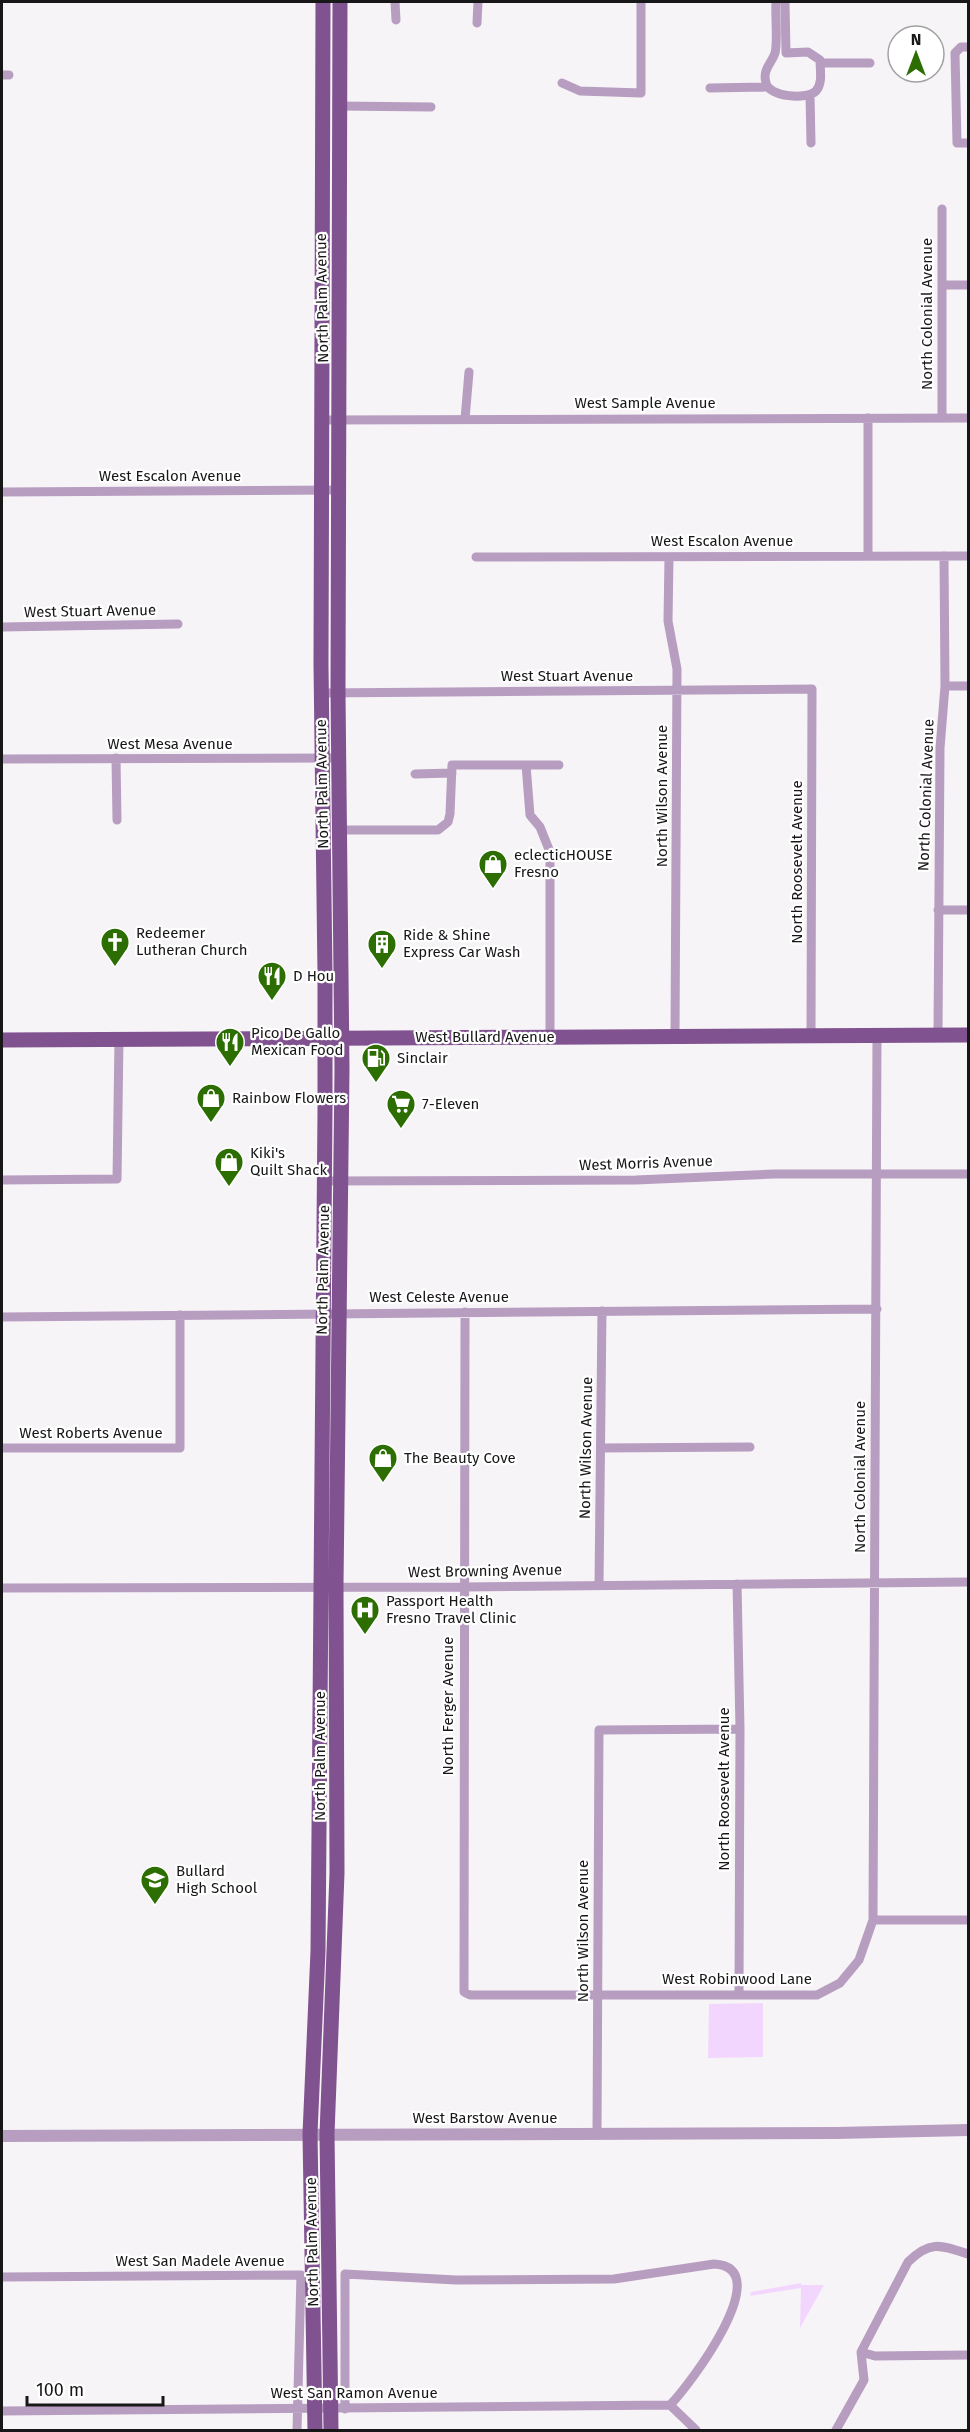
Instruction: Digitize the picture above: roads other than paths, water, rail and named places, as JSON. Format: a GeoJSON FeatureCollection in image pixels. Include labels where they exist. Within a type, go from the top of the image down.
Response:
{"type":"FeatureCollection","features":[{"type":"Feature","properties":{"kind":"main road","name":"North Palm Avenue"},"geometry":{"type":"LineString","coordinates":[[315,2430],[330,2409],[327,2134],[337,1873],[323,1314],[325,1038],[321,693],[323,2]]}},
{"type":"Feature","properties":{"kind":"main road","name":"North Palm Avenue"},"geometry":{"type":"LineString","coordinates":[[331,2430],[310,2134],[340,1313],[342,1038],[338,693],[340,2]]}},
{"type":"Feature","properties":{"kind":"main road"},"geometry":{"type":"LineString","coordinates":[[323,820],[331,856],[333,907],[335,912],[341,914]]}},
{"type":"Feature","properties":{"kind":"main road","name":"West Bullard Avenue"},"geometry":{"type":"LineString","coordinates":[[2,1040],[969,1035]]}},
{"type":"Feature","properties":{"kind":"street"},"geometry":{"type":"LineString","coordinates":[[395,2],[396,20]]}},
{"type":"Feature","properties":{"kind":"street"},"geometry":{"type":"LineString","coordinates":[[477,23],[478,2]]}},
{"type":"Feature","properties":{"kind":"street"},"geometry":{"type":"LineString","coordinates":[[562,83],[580,91],[640,93],[641,2]]}},
{"type":"Feature","properties":{"kind":"street"},"geometry":{"type":"LineString","coordinates":[[768,87],[766,73],[768,62],[775,54],[776,2]]}},
{"type":"Feature","properties":{"kind":"street"},"geometry":{"type":"LineString","coordinates":[[785,2],[786,53]]}},
{"type":"Feature","properties":{"kind":"street"},"geometry":{"type":"LineString","coordinates":[[969,47],[961,47],[956,53],[957,143],[969,143]]}},
{"type":"Feature","properties":{"kind":"street"},"geometry":{"type":"LineString","coordinates":[[710,88],[768,87],[779,95],[810,95],[817,90],[821,81],[820,63],[815,55],[808,52],[775,54]]}},
{"type":"Feature","properties":{"kind":"street"},"geometry":{"type":"LineString","coordinates":[[820,63],[870,63]]}},
{"type":"Feature","properties":{"kind":"street"},"geometry":{"type":"LineString","coordinates":[[810,95],[811,143]]}},
{"type":"Feature","properties":{"kind":"street"},"geometry":{"type":"LineString","coordinates":[[339,106],[431,107]]}},
{"type":"Feature","properties":{"kind":"street","name":"North Colonial Avenue"},"geometry":{"type":"LineString","coordinates":[[942,209],[942,418]]}},
{"type":"Feature","properties":{"kind":"street"},"geometry":{"type":"LineString","coordinates":[[943,285],[969,285]]}},
{"type":"Feature","properties":{"kind":"street"},"geometry":{"type":"LineString","coordinates":[[465,419],[469,372]]}},
{"type":"Feature","properties":{"kind":"street","name":"West Sample Avenue"},"geometry":{"type":"LineString","coordinates":[[322,420],[969,417]]}},
{"type":"Feature","properties":{"kind":"street"},"geometry":{"type":"LineString","coordinates":[[868,418],[868,556]]}},
{"type":"Feature","properties":{"kind":"street","name":"West Escalon Avenue"},"geometry":{"type":"LineString","coordinates":[[2,492],[339,490]]}},
{"type":"Feature","properties":{"kind":"street","name":"North Colonial Avenue"},"geometry":{"type":"LineString","coordinates":[[938,1035],[940,748],[945,687],[944,556]]}},
{"type":"Feature","properties":{"kind":"street","name":"West Escalon Avenue"},"geometry":{"type":"LineString","coordinates":[[476,557],[969,556]]}},
{"type":"Feature","properties":{"kind":"street","name":"North Wilson Avenue"},"geometry":{"type":"LineString","coordinates":[[669,557],[668,621],[676,657],[677,690],[675,1036]]}},
{"type":"Feature","properties":{"kind":"street","name":"West Stuart Avenue"},"geometry":{"type":"LineString","coordinates":[[2,627],[178,624]]}},
{"type":"Feature","properties":{"kind":"street"},"geometry":{"type":"LineString","coordinates":[[945,687],[969,686]]}},
{"type":"Feature","properties":{"kind":"street","name":"West Stuart Avenue"},"geometry":{"type":"LineString","coordinates":[[321,693],[812,689]]}},
{"type":"Feature","properties":{"kind":"street","name":"North Roosevelt Avenue"},"geometry":{"type":"LineString","coordinates":[[811,1035],[812,689]]}},
{"type":"Feature","properties":{"kind":"street"},"geometry":{"type":"LineString","coordinates":[[116,758],[117,820]]}},
{"type":"Feature","properties":{"kind":"street","name":"West Mesa Avenue"},"geometry":{"type":"LineString","coordinates":[[2,759],[339,758]]}},
{"type":"Feature","properties":{"kind":"street"},"geometry":{"type":"LineString","coordinates":[[341,830],[428,830],[443,827],[448,822],[450,814],[452,765],[559,765]]}},
{"type":"Feature","properties":{"kind":"street"},"geometry":{"type":"LineString","coordinates":[[526,765],[530,815],[540,827],[550,852],[550,1037]]}},
{"type":"Feature","properties":{"kind":"street"},"geometry":{"type":"LineString","coordinates":[[415,774],[452,773]]}},
{"type":"Feature","properties":{"kind":"street"},"geometry":{"type":"LineString","coordinates":[[938,910],[969,910]]}},
{"type":"Feature","properties":{"kind":"street","name":"North Colonial Avenue"},"geometry":{"type":"LineString","coordinates":[[873,1920],[877,1035]]}},
{"type":"Feature","properties":{"kind":"street"},"geometry":{"type":"LineString","coordinates":[[2,1180],[117,1179],[119,1039]]}},
{"type":"Feature","properties":{"kind":"street","name":"West Morris Avenue"},"geometry":{"type":"LineString","coordinates":[[324,1181],[636,1180],[774,1174],[969,1174]]}},
{"type":"Feature","properties":{"kind":"street","name":"West Celeste Avenue"},"geometry":{"type":"LineString","coordinates":[[2,1317],[876,1309]]}},
{"type":"Feature","properties":{"kind":"street","name":"North Wilson Avenue"},"geometry":{"type":"LineString","coordinates":[[599,1585],[602,1311]]}},
{"type":"Feature","properties":{"kind":"street","name":"North Ferger Avenue"},"geometry":{"type":"LineString","coordinates":[[464,1992],[465,1312]]}},
{"type":"Feature","properties":{"kind":"street","name":"West Roberts Avenue"},"geometry":{"type":"LineString","coordinates":[[2,1448],[180,1449],[180,1316]]}},
{"type":"Feature","properties":{"kind":"street"},"geometry":{"type":"LineString","coordinates":[[601,1448],[750,1447]]}},
{"type":"Feature","properties":{"kind":"street","name":"West Browning Avenue"},"geometry":{"type":"LineString","coordinates":[[2,1588],[463,1587],[969,1582]]}},
{"type":"Feature","properties":{"kind":"street","name":"North Roosevelt Avenue"},"geometry":{"type":"LineString","coordinates":[[737,1584],[740,1729],[739,1994]]}},
{"type":"Feature","properties":{"kind":"street","name":"North Wilson Avenue"},"geometry":{"type":"LineString","coordinates":[[597,2133],[599,1730],[740,1729]]}},
{"type":"Feature","properties":{"kind":"street"},"geometry":{"type":"LineString","coordinates":[[873,1920],[969,1920]]}},
{"type":"Feature","properties":{"kind":"street","name":"West Robinwood Lane"},"geometry":{"type":"LineString","coordinates":[[464,1992],[470,1995],[817,1995],[840,1983],[859,1960],[873,1920]]}},
{"type":"Feature","properties":{"kind":"street","name":"West Barstow Avenue"},"geometry":{"type":"LineString","coordinates":[[2,2136],[826,2133],[969,2130]]}},
{"type":"Feature","properties":{"kind":"street"},"geometry":{"type":"LineString","coordinates":[[836,2430],[864,2380],[861,2352],[908,2262],[919,2251],[936,2245],[969,2254]]}},
{"type":"Feature","properties":{"kind":"street"},"geometry":{"type":"LineString","coordinates":[[330,2409],[345,2274],[456,2280],[614,2279],[714,2264],[728,2267],[738,2278],[738,2285],[725,2325],[710,2354],[681,2394],[670,2405],[696,2430]]}},
{"type":"Feature","properties":{"kind":"street","name":"West San Madele Avenue"},"geometry":{"type":"LineString","coordinates":[[2,2277],[301,2275],[297,2409]]}},
{"type":"Feature","properties":{"kind":"street"},"geometry":{"type":"LineString","coordinates":[[861,2352],[875,2356],[969,2355]]}},
{"type":"Feature","properties":{"kind":"street","name":"West San Ramon Avenue"},"geometry":{"type":"LineString","coordinates":[[2,2411],[670,2405]]}},
{"type":"Feature","properties":{"kind":"street"},"geometry":{"type":"LineString","coordinates":[[297,2409],[297,2430]]}},
{"type":"Feature","properties":{"kind":"place","name":"eclecticHOUSE Fresno"},"geometry":{"type":"Point","coordinates":[493,890]}},
{"type":"Feature","properties":{"kind":"place","name":"Redeemer Lutheran Church"},"geometry":{"type":"Point","coordinates":[115,968]}},
{"type":"Feature","properties":{"kind":"place","name":"Ride & Shine Express Car Wash"},"geometry":{"type":"Point","coordinates":[382,970]}},
{"type":"Feature","properties":{"kind":"place","name":"D Hou"},"geometry":{"type":"Point","coordinates":[272,1002]}},
{"type":"Feature","properties":{"kind":"place","name":"Pico De Gallo Mexican Food"},"geometry":{"type":"Point","coordinates":[230,1068]}},
{"type":"Feature","properties":{"kind":"place","name":"Sinclair"},"geometry":{"type":"Point","coordinates":[376,1084]}},
{"type":"Feature","properties":{"kind":"place","name":"Rainbow Flowers"},"geometry":{"type":"Point","coordinates":[211,1124]}},
{"type":"Feature","properties":{"kind":"place","name":"7-Eleven"},"geometry":{"type":"Point","coordinates":[401,1130]}},
{"type":"Feature","properties":{"kind":"place","name":"Kiki's Quilt Shack"},"geometry":{"type":"Point","coordinates":[229,1188]}},
{"type":"Feature","properties":{"kind":"place","name":"The Beauty Cove"},"geometry":{"type":"Point","coordinates":[383,1484]}},
{"type":"Feature","properties":{"kind":"place","name":"Passport Health Fresno Travel Clinic"},"geometry":{"type":"Point","coordinates":[365,1636]}},
{"type":"Feature","properties":{"kind":"place","name":"Bullard High School"},"geometry":{"type":"Point","coordinates":[155,1906]}}]}
